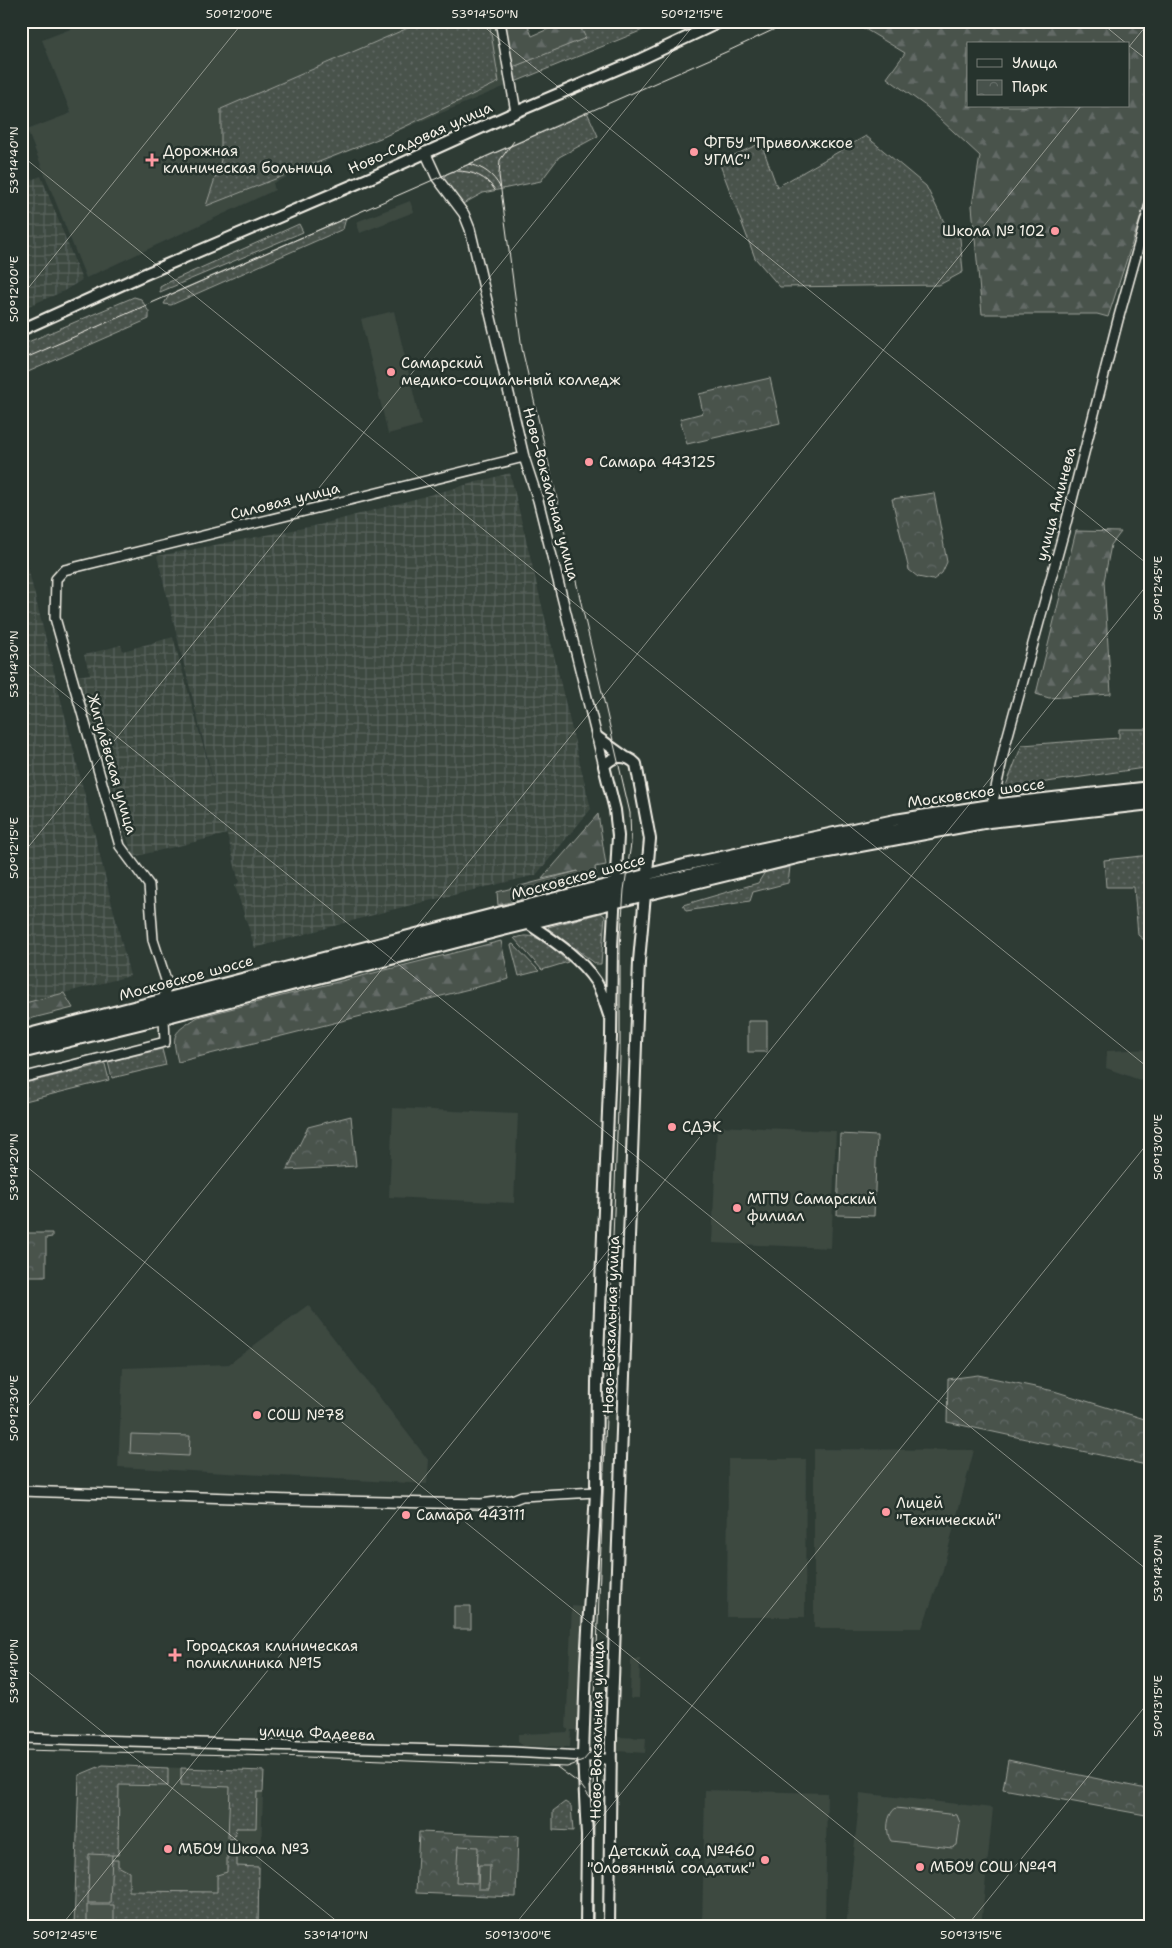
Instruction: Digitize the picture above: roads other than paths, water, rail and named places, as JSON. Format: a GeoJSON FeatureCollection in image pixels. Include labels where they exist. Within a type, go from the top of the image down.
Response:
{"type":"FeatureCollection","features":[{"type":"Feature","properties":{"kind":"main road","name":"Ново-Садовая улица"},"geometry":{"type":"LineString","coordinates":[[21,330],[152,271],[641,59],[716,22]]}},
{"type":"Feature","properties":{"kind":"main road"},"geometry":{"type":"LineString","coordinates":[[597,738],[626,757]]}},
{"type":"Feature","properties":{"kind":"main road"},"geometry":{"type":"LineString","coordinates":[[604,766],[613,759],[626,757]]}},
{"type":"Feature","properties":{"kind":"main road","name":"Ново-Вокзальная улица"},"geometry":{"type":"LineString","coordinates":[[609,1927],[610,1760],[639,962],[650,839],[636,764],[626,757]]}},
{"type":"Feature","properties":{"kind":"main road","name":"Ново-Вокзальная улица"},"geometry":{"type":"LineString","coordinates":[[586,1927],[587,1836],[583,1756],[586,1664],[596,1492],[596,1382],[611,1020],[612,947],[616,892],[617,823],[604,766]]}},
{"type":"Feature","properties":{"kind":"main road","name":"Московское шоссе"},"geometry":{"type":"LineString","coordinates":[[21,1045],[616,892],[799,849],[991,810],[1151,787]]}},
{"type":"Feature","properties":{"kind":"main road","name":"Московское шоссе"},"geometry":{"type":"LineString","coordinates":[[991,810],[1151,797]]}},
{"type":"Feature","properties":{"kind":"main road","name":"Московское шоссе"},"geometry":{"type":"LineString","coordinates":[[645,885],[989,822],[1151,804]]}},
{"type":"Feature","properties":{"kind":"main road","name":"Московское шоссе"},"geometry":{"type":"LineString","coordinates":[[21,1053],[250,985],[616,892]]}},
{"type":"Feature","properties":{"kind":"main road","name":"Московское шоссе"},"geometry":{"type":"LineString","coordinates":[[21,1036],[164,1009],[528,924],[616,892]]}},
{"type":"Feature","properties":{"kind":"main road"},"geometry":{"type":"LineString","coordinates":[[519,918],[571,954],[586,969],[597,984],[611,1020]]}},
{"type":"Feature","properties":{"kind":"street"},"geometry":{"type":"LineString","coordinates":[[500,21],[516,112]]}},
{"type":"Feature","properties":{"kind":"street","name":"Ново-Вокзальная улица"},"geometry":{"type":"LineString","coordinates":[[425,152],[437,178],[464,214],[470,229],[524,457],[538,500],[604,766]]}},
{"type":"Feature","properties":{"kind":"street","name":"улица Аминева"},"geometry":{"type":"LineString","coordinates":[[991,810],[1005,746],[1151,201]]}},
{"type":"Feature","properties":{"kind":"street","name":"Силовая улица"},"geometry":{"type":"LineString","coordinates":[[56,579],[64,570],[524,457]]}},
{"type":"Feature","properties":{"kind":"street","name":"Жигулёвская улица"},"geometry":{"type":"LineString","coordinates":[[21,1078],[164,1042],[166,980],[153,940],[149,885],[120,846],[55,618],[56,579]]}},
{"type":"Feature","properties":{"kind":"street"},"geometry":{"type":"LineString","coordinates":[[21,1490],[284,1500],[481,1504],[512,1500],[522,1496],[596,1492]]}},
{"type":"Feature","properties":{"kind":"street","name":"улица Фадеева"},"geometry":{"type":"LineString","coordinates":[[21,1738],[512,1752],[583,1756],[610,1760]]}},
{"type":"Feature","properties":{"kind":"tram line"},"geometry":{"type":"LineString","coordinates":[[21,360],[726,52],[792,21]]}},
{"type":"Feature","properties":{"kind":"tram line"},"geometry":{"type":"LineString","coordinates":[[514,141],[500,160],[499,175],[522,349],[630,813],[631,844],[624,890],[620,947],[620,1058],[595,1699],[593,1927]]}},
{"type":"Feature","properties":{"kind":"tram line"},"geometry":{"type":"LineString","coordinates":[[469,164],[487,172],[500,187]]}},
{"type":"Feature","properties":{"kind":"tram line"},"geometry":{"type":"LineString","coordinates":[[457,171],[479,176],[492,185],[495,190]]}},
{"type":"Feature","properties":{"kind":"tram line"},"geometry":{"type":"LineString","coordinates":[[21,1750],[279,1756],[567,1767],[583,1761],[594,1748]]}},
{"type":"Feature","properties":{"kind":"tram line"},"geometry":{"type":"LineString","coordinates":[[557,1767],[580,1784],[594,1803]]}},
{"type":"Feature","properties":{"kind":"place","name":"ФГБУ \"Приволжское УГМС\""},"geometry":{"type":"Point","coordinates":[694,152]}},
{"type":"Feature","properties":{"kind":"place","name":"Дорожная клиническая больница"},"geometry":{"type":"Point","coordinates":[152,160]}},
{"type":"Feature","properties":{"kind":"place","name":"Школа № 102"},"geometry":{"type":"Point","coordinates":[1055,231]}},
{"type":"Feature","properties":{"kind":"place","name":"Самарский медико-социальный колледж"},"geometry":{"type":"Point","coordinates":[391,372]}},
{"type":"Feature","properties":{"kind":"place","name":"Самара 443125"},"geometry":{"type":"Point","coordinates":[589,462]}},
{"type":"Feature","properties":{"kind":"place","name":"СДЭК"},"geometry":{"type":"Point","coordinates":[672,1127]}},
{"type":"Feature","properties":{"kind":"place","name":"МГПУ Самарский филиал"},"geometry":{"type":"Point","coordinates":[737,1208]}},
{"type":"Feature","properties":{"kind":"place","name":"СОШ №78"},"geometry":{"type":"Point","coordinates":[257,1415]}},
{"type":"Feature","properties":{"kind":"place","name":"Лицей \"Технический\""},"geometry":{"type":"Point","coordinates":[886,1512]}},
{"type":"Feature","properties":{"kind":"place","name":"Самара 443111"},"geometry":{"type":"Point","coordinates":[406,1515]}},
{"type":"Feature","properties":{"kind":"place","name":"Городская клиническая поликлиника №15"},"geometry":{"type":"Point","coordinates":[175,1655]}},
{"type":"Feature","properties":{"kind":"place","name":"МБОУ Школа №3"},"geometry":{"type":"Point","coordinates":[168,1849]}},
{"type":"Feature","properties":{"kind":"place","name":"Детский сад №460 \"Оловянный солдатик\""},"geometry":{"type":"Point","coordinates":[765,1860]}},
{"type":"Feature","properties":{"kind":"place","name":"МБОУ СОШ №49"},"geometry":{"type":"Point","coordinates":[920,1867]}}]}
